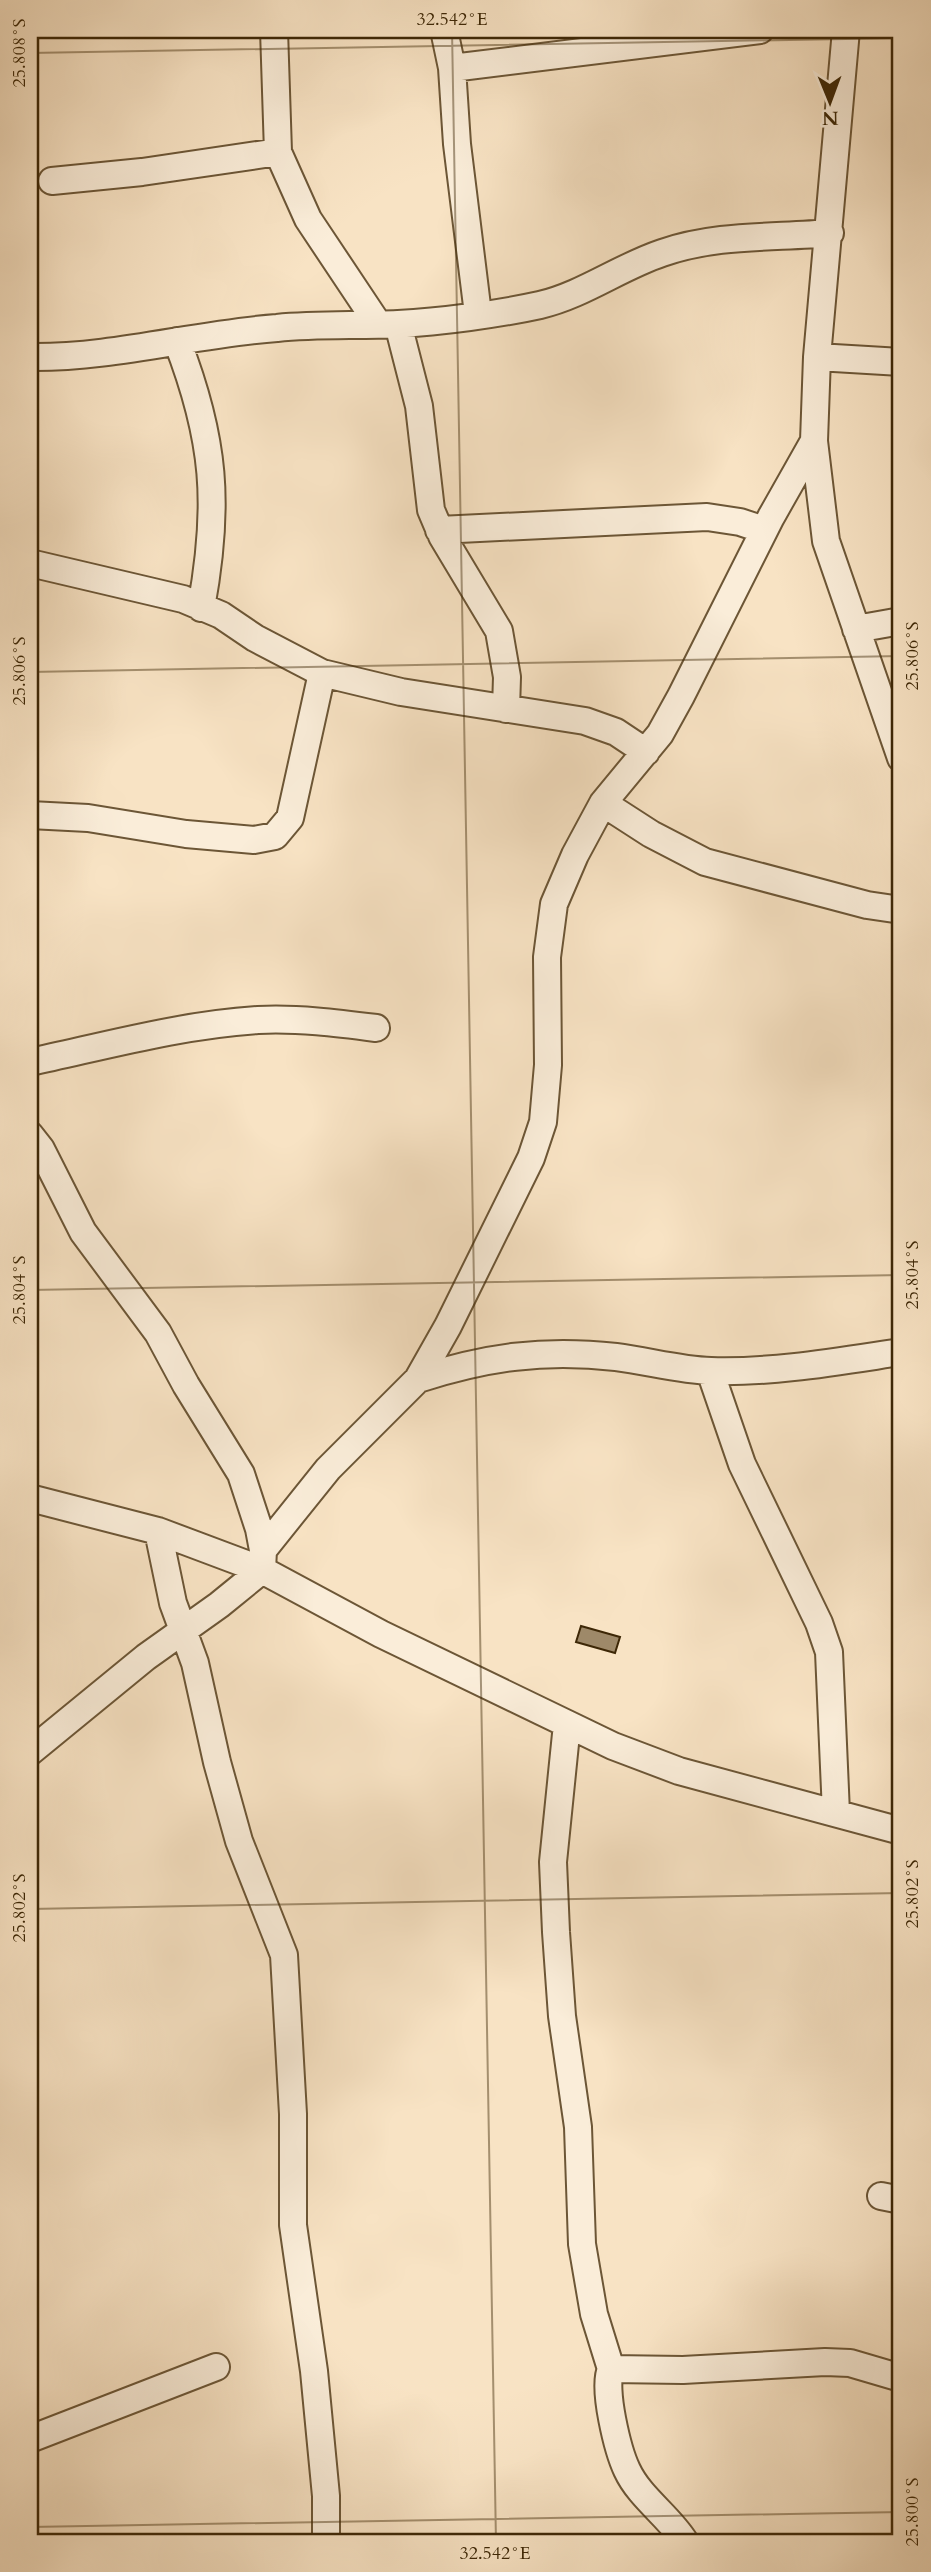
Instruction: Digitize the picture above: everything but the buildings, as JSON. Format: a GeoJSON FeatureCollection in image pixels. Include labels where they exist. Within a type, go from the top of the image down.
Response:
{"type":"FeatureCollection","features":[{"type":"Feature","properties":{"kind":"street"},"geometry":{"type":"LineString","coordinates":[[274,30],[278,152],[308,219],[388,324],[419,405],[431,510],[439,530],[499,631],[507,677],[506,709]]}},
{"type":"Feature","properties":{"kind":"street"},"geometry":{"type":"LineString","coordinates":[[444,30],[452,68],[457,144],[478,314]]}},
{"type":"Feature","properties":{"kind":"street"},"geometry":{"type":"LineString","coordinates":[[452,68],[760,30]]}},
{"type":"Feature","properties":{"kind":"street"},"geometry":{"type":"LineString","coordinates":[[846,30],[817,357],[814,441],[826,541],[901,758]]}},
{"type":"Feature","properties":{"kind":"street"},"geometry":{"type":"LineString","coordinates":[[52,181],[142,172],[278,152]]}},
{"type":"Feature","properties":{"kind":"street"},"geometry":{"type":"LineString","coordinates":[[30,357],[104,355],[177,341],[276,328],[388,324],[478,314],[541,304],[569,295],[663,252],[729,237],[830,233]]}},
{"type":"Feature","properties":{"kind":"street"},"geometry":{"type":"LineString","coordinates":[[177,341],[197,390],[209,448],[212,538],[201,608]]}},
{"type":"Feature","properties":{"kind":"street"},"geometry":{"type":"LineString","coordinates":[[817,357],[901,362]]}},
{"type":"Feature","properties":{"kind":"street"},"geometry":{"type":"LineString","coordinates":[[30,1752],[184,1629],[219,1605],[262,1560],[328,1469],[418,1379],[448,1326],[531,1158],[543,1122],[548,1065],[547,957],[554,904],[575,855],[603,803],[646,752],[681,696],[764,530],[814,441]]}},
{"type":"Feature","properties":{"kind":"street"},"geometry":{"type":"LineString","coordinates":[[439,530],[706,517],[740,522],[764,530]]}},
{"type":"Feature","properties":{"kind":"street"},"geometry":{"type":"LineString","coordinates":[[30,563],[183,599],[221,615],[255,638],[322,673],[401,692],[585,721],[616,732],[646,752]]}},
{"type":"Feature","properties":{"kind":"street"},"geometry":{"type":"LineString","coordinates":[[856,629],[901,621]]}},
{"type":"Feature","properties":{"kind":"street"},"geometry":{"type":"LineString","coordinates":[[30,814],[88,818],[186,834],[254,840],[275,836],[290,818],[322,673]]}},
{"type":"Feature","properties":{"kind":"street"},"geometry":{"type":"LineString","coordinates":[[603,803],[651,834],[705,862],[867,905],[901,910]]}},
{"type":"Feature","properties":{"kind":"street"},"geometry":{"type":"LineString","coordinates":[[30,1062],[184,1028],[259,1020],[317,1021],[376,1028]]}},
{"type":"Feature","properties":{"kind":"street"},"geometry":{"type":"LineString","coordinates":[[30,1135],[41,1149],[83,1232],[158,1333],[186,1385],[241,1474],[262,1560]]}},
{"type":"Feature","properties":{"kind":"street"},"geometry":{"type":"LineString","coordinates":[[448,1326],[455,1342],[476,1362]]}},
{"type":"Feature","properties":{"kind":"street"},"geometry":{"type":"LineString","coordinates":[[418,1379],[476,1362],[530,1353],[567,1353],[710,1371],[846,1360],[901,1352]]}},
{"type":"Feature","properties":{"kind":"street"},"geometry":{"type":"LineString","coordinates":[[710,1371],[742,1464],[789,1566],[819,1623],[828,1651],[835,1812]]}},
{"type":"Feature","properties":{"kind":"street"},"geometry":{"type":"LineString","coordinates":[[30,1498],[262,1560],[381,1634],[613,1746],[679,1771],[835,1812],[896,1834]]}},
{"type":"Feature","properties":{"kind":"street"},"geometry":{"type":"LineString","coordinates":[[158,1531],[173,1603],[184,1629],[239,1841],[284,1955],[293,2114],[293,2225],[314,2371],[326,2496],[326,2542]]}},
{"type":"Feature","properties":{"kind":"street"},"geometry":{"type":"LineString","coordinates":[[567,1724],[553,1862],[562,2017],[578,2127],[582,2244],[594,2314],[611,2370],[608,2375],[609,2405],[627,2470],[685,2542]]}},
{"type":"Feature","properties":{"kind":"street"},"geometry":{"type":"LineString","coordinates":[[611,2370],[683,2370],[825,2362],[850,2363],[901,2378]]}},
{"type":"Feature","properties":{"kind":"street"},"geometry":{"type":"LineString","coordinates":[[30,2439],[216,2367]]}}]}
